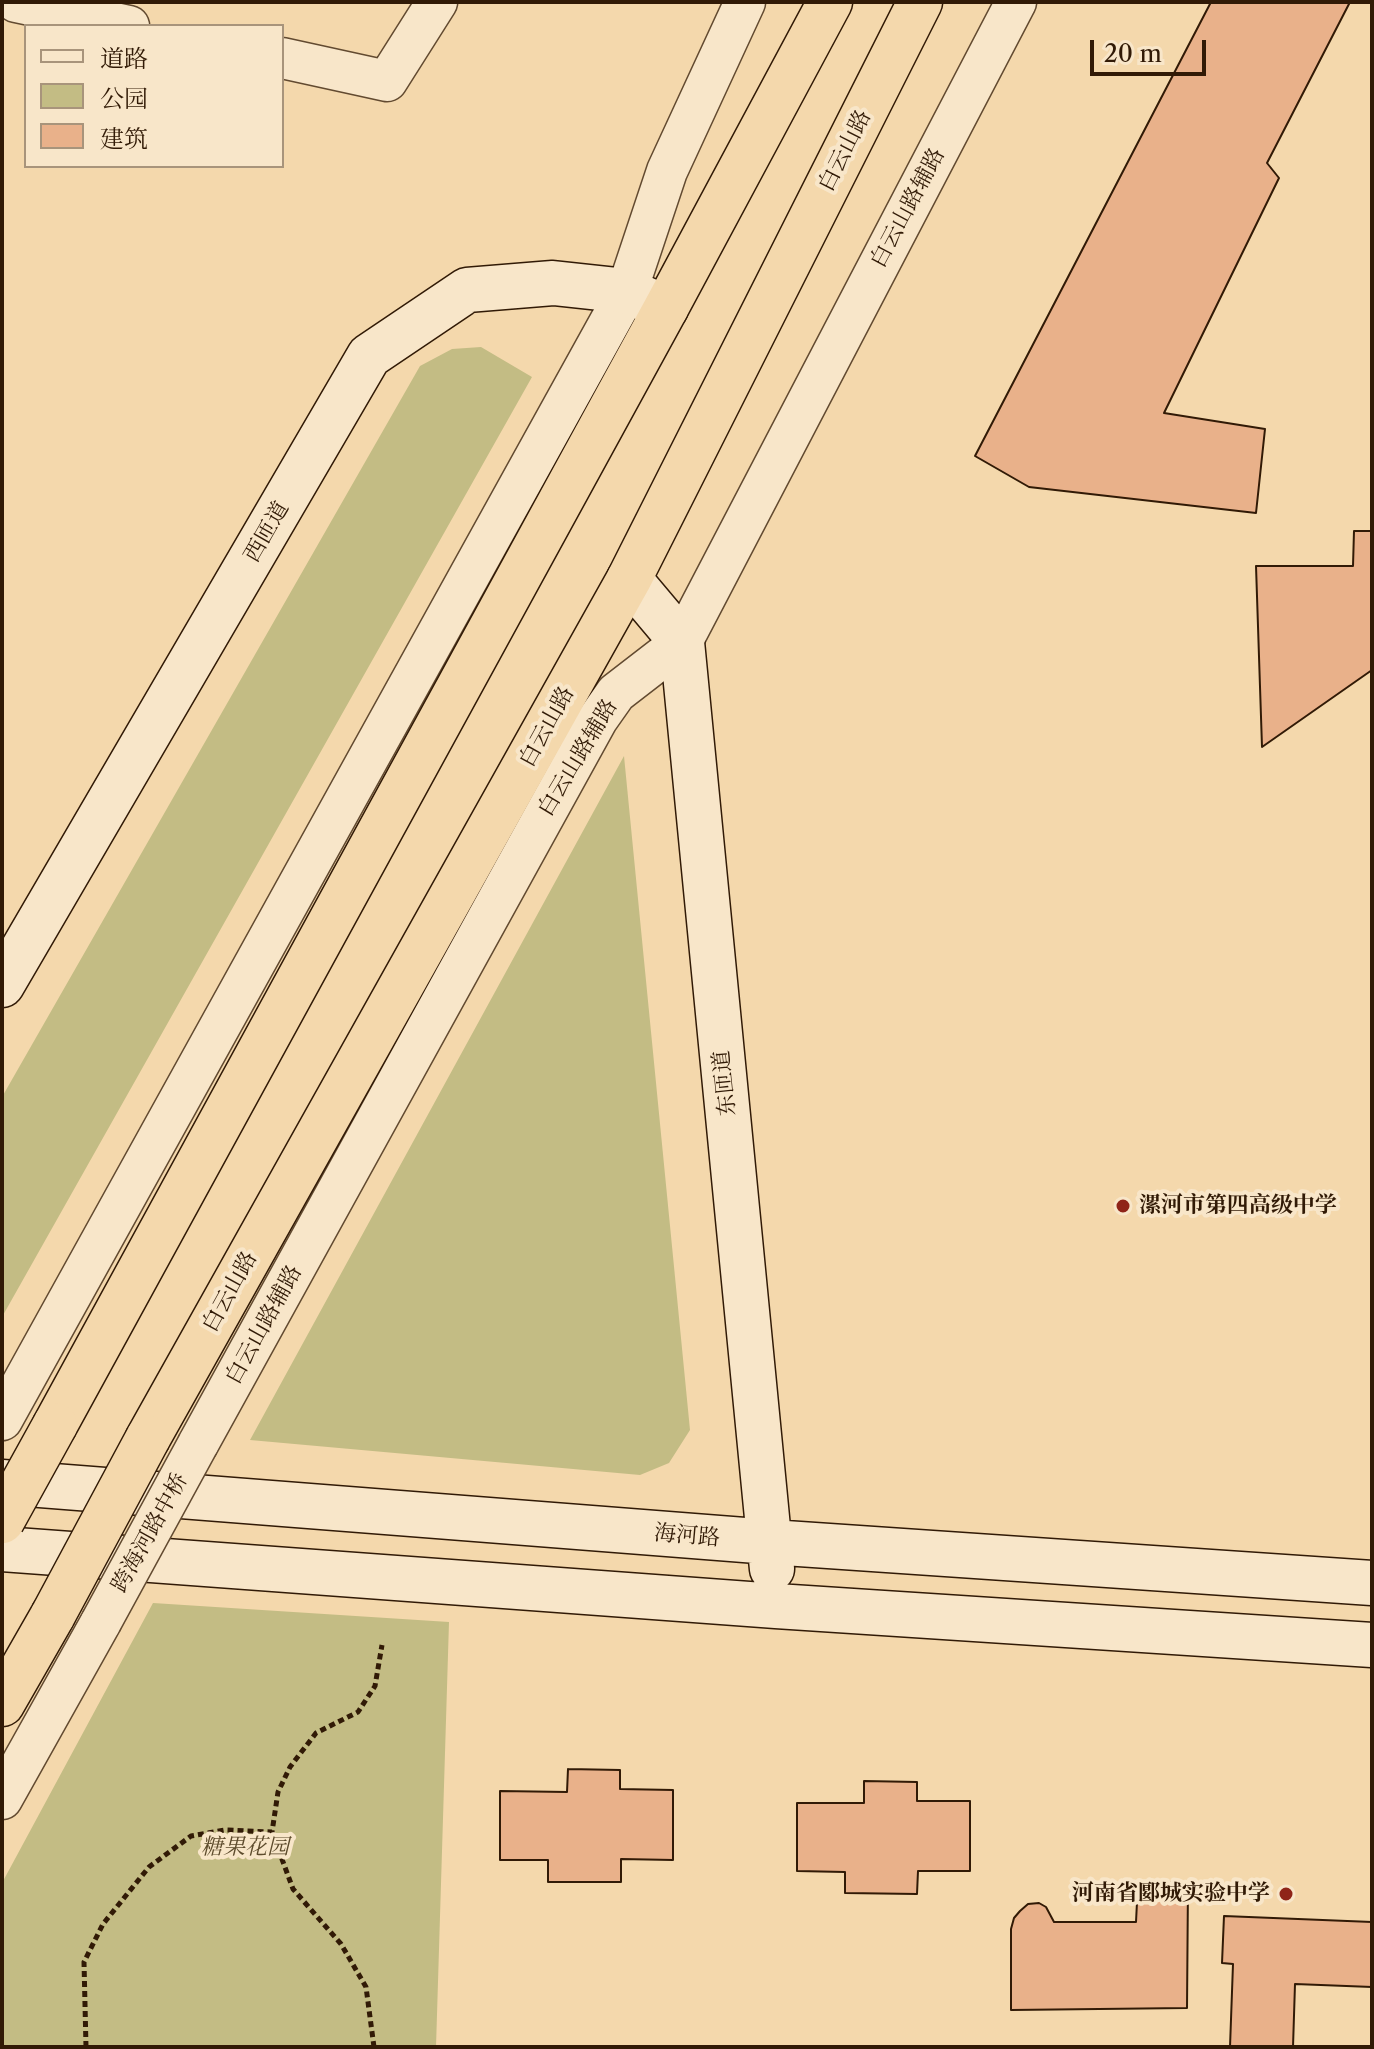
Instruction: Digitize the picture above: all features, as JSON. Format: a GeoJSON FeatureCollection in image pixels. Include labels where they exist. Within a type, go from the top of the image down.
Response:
{"type":"FeatureCollection","features":[{"type":"Feature","properties":{"kind":"highway"},"geometry":{"type":"LineString","coordinates":[[2,1521],[666,308],[830,2]]}},
{"type":"Feature","properties":{"kind":"highway","name":"白云山路"},"geometry":{"type":"LineString","coordinates":[[148,1438],[629,579],[920,2]]}},
{"type":"Feature","properties":{"kind":"highway","name":"跨海河路中桥"},"geometry":{"type":"LineString","coordinates":[[2,1704],[148,1438]]}},
{"type":"Feature","properties":{"kind":"street"},"geometry":{"type":"LineString","coordinates":[[16,2],[120,24]]}},
{"type":"Feature","properties":{"kind":"street"},"geometry":{"type":"LineString","coordinates":[[284,58],[387,81],[437,2]]}},
{"type":"Feature","properties":{"kind":"street"},"geometry":{"type":"LineString","coordinates":[[2,1420],[627,291],[667,171],[745,2]]}},
{"type":"Feature","properties":{"kind":"street","name":"白云山路辅路"},"geometry":{"type":"LineString","coordinates":[[198,1444],[597,720],[616,693],[682,642],[1016,2]]}},
{"type":"Feature","properties":{"kind":"street","name":"西匝道"},"geometry":{"type":"LineString","coordinates":[[2,985],[369,356],[467,290],[553,283],[627,291],[666,308]]}},
{"type":"Feature","properties":{"kind":"street"},"geometry":{"type":"LineString","coordinates":[[629,579],[682,642]]}},
{"type":"Feature","properties":{"kind":"street","name":"东匝道"},"geometry":{"type":"LineString","coordinates":[[682,642],[776,1606]]}},
{"type":"Feature","properties":{"kind":"street","name":"跨海河路中桥"},"geometry":{"type":"LineString","coordinates":[[2,1799],[198,1444]]}},
{"type":"Feature","properties":{"kind":"street","name":"海河路"},"geometry":{"type":"LineString","coordinates":[[2,1482],[770,1542],[1372,1583]]}},
{"type":"Feature","properties":{"kind":"street"},"geometry":{"type":"LineString","coordinates":[[2,1549],[776,1606],[1372,1645]]}},
{"type":"Feature","properties":{"kind":"path"},"geometry":{"type":"LineString","coordinates":[[374,2047],[366,1987],[341,1944],[293,1889],[272,1832],[278,1792],[290,1767],[316,1733],[358,1712],[375,1686],[382,1645]]}},
{"type":"Feature","properties":{"kind":"path"},"geometry":{"type":"LineString","coordinates":[[86,2047],[84,1962],[103,1924],[149,1867],[191,1836],[225,1830],[272,1832]]}},
{"type":"Feature","properties":{"kind":"green space"},"geometry":{"type":"Polygon","coordinates":[[[481,347],[532,377],[2,1317],[2,1097],[420,366],[452,349],[481,347]]]}},
{"type":"Feature","properties":{"kind":"green space"},"geometry":{"type":"Polygon","coordinates":[[[624,756],[690,1430],[669,1463],[640,1475],[250,1440],[624,756]]]}},
{"type":"Feature","properties":{"kind":"green space","name":"糖果花园"},"geometry":{"type":"Polygon","coordinates":[[[153,1603],[449,1622],[436,2047],[2,2047],[2,1883],[153,1603]]]}},
{"type":"Feature","properties":{"kind":"building"},"geometry":{"type":"Polygon","coordinates":[[[1211,2],[1350,2],[1267,163],[1279,178],[1164,413],[1265,429],[1256,513],[1029,487],[975,456],[1211,2]]]}},
{"type":"Feature","properties":{"kind":"building"},"geometry":{"type":"Polygon","coordinates":[[[1354,531],[1372,531],[1372,670],[1262,747],[1256,566],[1353,566],[1354,531]]]}},
{"type":"Feature","properties":{"kind":"building"},"geometry":{"type":"Polygon","coordinates":[[[568,1769],[620,1770],[620,1789],[673,1790],[673,1860],[621,1859],[621,1882],[548,1882],[548,1860],[500,1860],[500,1791],[567,1792],[568,1769]]]}},
{"type":"Feature","properties":{"kind":"building"},"geometry":{"type":"Polygon","coordinates":[[[864,1781],[917,1782],[917,1801],[970,1801],[970,1871],[918,1871],[917,1894],[845,1893],[845,1872],[797,1871],[797,1803],[864,1803],[864,1781]]]}},
{"type":"Feature","properties":{"kind":"building"},"geometry":{"type":"Polygon","coordinates":[[[1138,1882],[1188,1883],[1187,2008],[1011,2010],[1011,1929],[1020,1911],[1028,1904],[1039,1903],[1046,1907],[1054,1922],[1136,1922],[1138,1882]]]}},
{"type":"Feature","properties":{"kind":"building"},"geometry":{"type":"Polygon","coordinates":[[[1224,1916],[1372,1922],[1372,1987],[1295,1984],[1293,2047],[1230,2047],[1233,1964],[1222,1963],[1224,1916]]]}},
{"type":"Feature","properties":{"kind":"place","name":"漯河市第四高级中学"},"geometry":{"type":"Point","coordinates":[1123,1206]}},
{"type":"Feature","properties":{"kind":"place","name":"河南省郾城实验中学"},"geometry":{"type":"Point","coordinates":[1286,1894]}}]}
